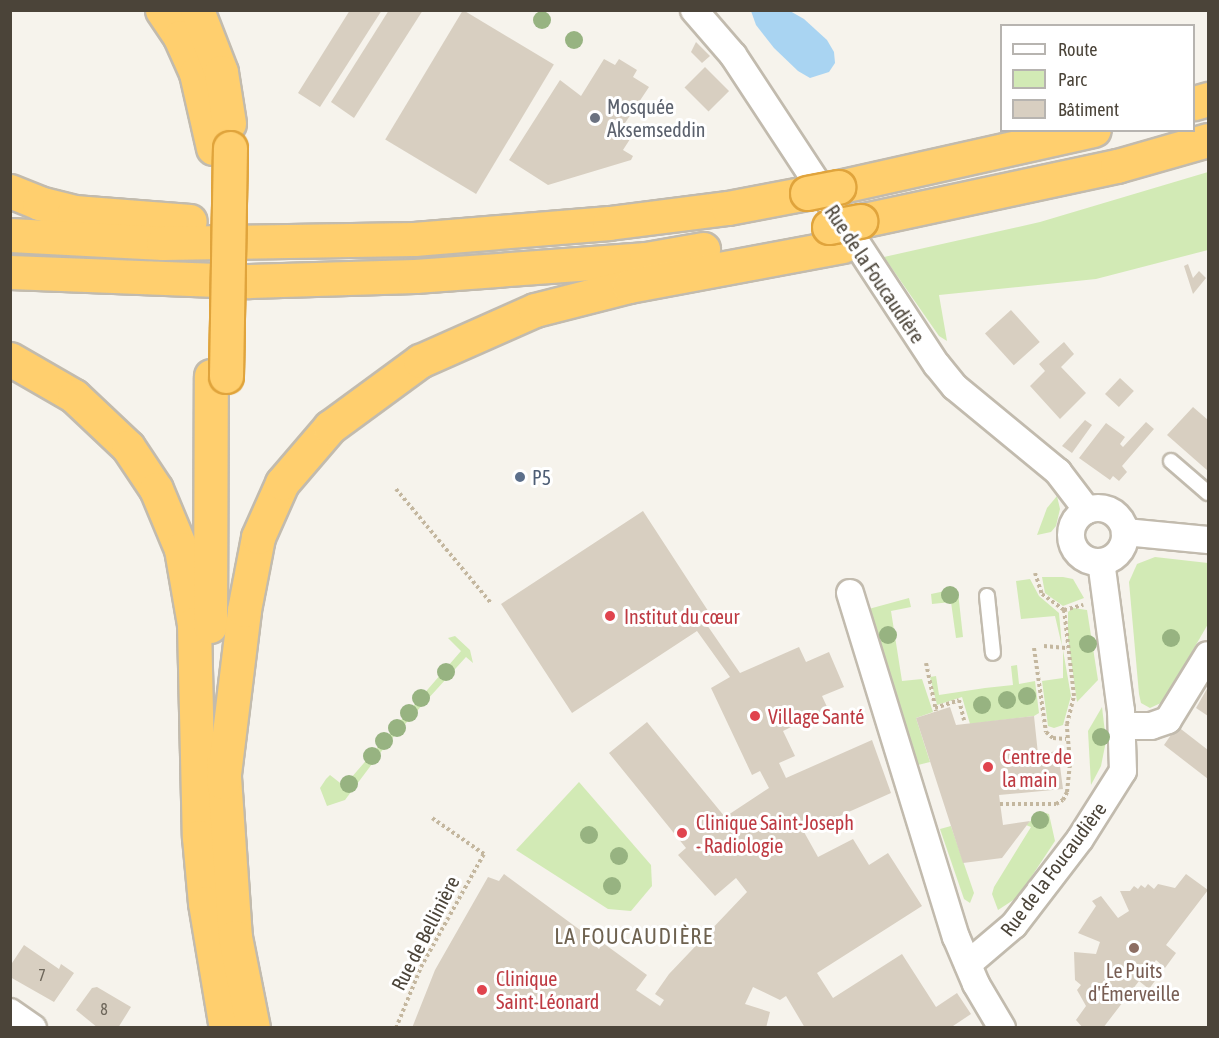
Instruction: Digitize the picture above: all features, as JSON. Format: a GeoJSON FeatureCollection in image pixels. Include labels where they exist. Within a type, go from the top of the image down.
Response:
{"type":"FeatureCollection","features":[{"type":"Feature","properties":{"kind":"highway"},"geometry":{"type":"LineString","coordinates":[[162,10],[180,37],[196,73],[222,148]]}},
{"type":"Feature","properties":{"kind":"highway"},"geometry":{"type":"LineString","coordinates":[[197,10],[221,72],[219,376],[210,789],[219,918],[235,1012]]}},
{"type":"Feature","properties":{"kind":"highway"},"geometry":{"type":"LineString","coordinates":[[10,235],[93,241],[274,242],[414,238],[609,223],[728,208],[822,190],[1085,132]]}},
{"type":"Feature","properties":{"kind":"highway"},"geometry":{"type":"LineString","coordinates":[[10,272],[249,281],[415,276],[646,259],[1026,208],[1209,141]]}},
{"type":"Feature","properties":{"kind":"highway"},"geometry":{"type":"LineString","coordinates":[[10,191],[53,207],[120,218],[609,223]]}},
{"type":"Feature","properties":{"kind":"highway"},"geometry":{"type":"LineString","coordinates":[[223,782],[244,610],[258,537],[282,483],[330,428],[420,361],[535,310],[851,233]]}},
{"type":"Feature","properties":{"kind":"highway"},"geometry":{"type":"LineString","coordinates":[[10,359],[57,383],[113,429],[147,474],[177,539],[194,624],[199,837],[205,903],[235,1012],[253,1028]]}},
{"type":"Feature","properties":{"kind":"highway"},"geometry":{"type":"LineString","coordinates":[[219,376],[223,782],[235,937],[235,1012]]}},
{"type":"Feature","properties":{"kind":"street","name":"Rue de la Foucaudière"},"geometry":{"type":"LineString","coordinates":[[694,10],[937,364],[956,387],[1058,472],[1087,510]]}},
{"type":"Feature","properties":{"kind":"street"},"geometry":{"type":"LineString","coordinates":[[1097,508],[1114,514],[1125,532],[1117,554],[1101,562],[1082,557],[1072,543],[1073,524],[1087,510],[1097,508]]}},
{"type":"Feature","properties":{"kind":"street"},"geometry":{"type":"LineString","coordinates":[[1125,532],[1209,540]]}},
{"type":"Feature","properties":{"kind":"street","name":"Rue de la Foucaudière"},"geometry":{"type":"LineString","coordinates":[[968,964],[1014,925],[1110,795],[1122,771],[1123,726],[1101,562]]}},
{"type":"Feature","properties":{"kind":"street"},"geometry":{"type":"LineString","coordinates":[[850,592],[915,811],[968,964],[1002,1028]]}},
{"type":"Feature","properties":{"kind":"street"},"geometry":{"type":"LineString","coordinates":[[1123,726],[1151,726],[1168,720],[1209,655]]}},
{"type":"Feature","properties":{"kind":"street"},"geometry":{"type":"LineString","coordinates":[[10,1012],[33,1028]]}},
{"type":"Feature","properties":{"kind":"lane"},"geometry":{"type":"LineString","coordinates":[[1171,461],[1209,493]]}},
{"type":"Feature","properties":{"kind":"lane"},"geometry":{"type":"LineString","coordinates":[[987,596],[993,653]]}},
{"type":"Feature","properties":{"kind":"path"},"geometry":{"type":"LineString","coordinates":[[396,489],[491,603]]}},
{"type":"Feature","properties":{"kind":"path"},"geometry":{"type":"LineString","coordinates":[[1035,573],[1042,594],[1064,610],[1090,604]]}},
{"type":"Feature","properties":{"kind":"path"},"geometry":{"type":"LineString","coordinates":[[1000,804],[1056,804],[1063,800],[1070,762],[1066,739],[1074,696],[1066,648],[1064,610]]}},
{"type":"Feature","properties":{"kind":"path"},"geometry":{"type":"LineString","coordinates":[[1044,646],[1066,648]]}},
{"type":"Feature","properties":{"kind":"path"},"geometry":{"type":"LineString","coordinates":[[1034,648],[1046,732],[1053,738],[1066,739]]}},
{"type":"Feature","properties":{"kind":"path"},"geometry":{"type":"LineString","coordinates":[[926,663],[936,709],[959,700],[964,720]]}},
{"type":"Feature","properties":{"kind":"path","name":"Rue de Bellinière"},"geometry":{"type":"LineString","coordinates":[[396,1028],[421,967],[484,854],[432,818]]}},
{"type":"Feature","properties":{"kind":"green space"},"geometry":{"type":"Polygon","coordinates":[[[1208,172],[1208,250],[1096,279],[939,295],[947,341],[939,336],[884,257],[1040,222],[1208,172]]]}},
{"type":"Feature","properties":{"kind":"green space"},"geometry":{"type":"Polygon","coordinates":[[[1057,496],[1060,509],[1056,526],[1051,532],[1037,535],[1047,508],[1057,496]]]}},
{"type":"Feature","properties":{"kind":"green space"},"geometry":{"type":"Polygon","coordinates":[[[1155,557],[1208,563],[1208,624],[1163,702],[1150,708],[1141,703],[1139,694],[1129,582],[1137,564],[1155,557]]]}},
{"type":"Feature","properties":{"kind":"green space"},"geometry":{"type":"Polygon","coordinates":[[[1042,577],[1073,579],[1084,598],[1063,606],[1045,593],[1042,577]]]}},
{"type":"Feature","properties":{"kind":"green space"},"geometry":{"type":"Polygon","coordinates":[[[1030,579],[1039,596],[1059,613],[1062,646],[1055,616],[1021,619],[1016,581],[1030,579]]]}},
{"type":"Feature","properties":{"kind":"green space"},"geometry":{"type":"Polygon","coordinates":[[[950,590],[958,592],[963,637],[956,638],[951,602],[932,604],[931,594],[950,590]]]}},
{"type":"Feature","properties":{"kind":"green space"},"geometry":{"type":"Polygon","coordinates":[[[909,598],[911,607],[891,611],[902,681],[922,679],[933,712],[916,718],[930,762],[914,766],[865,610],[909,598]]]}},
{"type":"Feature","properties":{"kind":"green space"},"geometry":{"type":"Polygon","coordinates":[[[1073,608],[1087,610],[1098,680],[1077,702],[1068,638],[1068,612],[1073,608]]]}},
{"type":"Feature","properties":{"kind":"green space"},"geometry":{"type":"Polygon","coordinates":[[[455,636],[470,650],[473,663],[466,657],[387,744],[345,800],[327,806],[320,788],[326,779],[330,775],[344,786],[461,651],[448,638],[455,636]]]}},
{"type":"Feature","properties":{"kind":"green space"},"geometry":{"type":"Polygon","coordinates":[[[1063,650],[1071,696],[1063,725],[1054,728],[1048,726],[1042,681],[1063,678],[1063,650]]]}},
{"type":"Feature","properties":{"kind":"green space"},"geometry":{"type":"Polygon","coordinates":[[[1017,665],[1019,684],[1035,681],[1039,713],[1034,716],[970,724],[962,697],[937,705],[930,677],[936,676],[939,695],[1013,685],[1011,666],[1017,665]]]}},
{"type":"Feature","properties":{"kind":"green space"},"geometry":{"type":"Polygon","coordinates":[[[1102,707],[1106,741],[1101,766],[1091,785],[1088,731],[1102,707]]]}},
{"type":"Feature","properties":{"kind":"green space"},"geometry":{"type":"Polygon","coordinates":[[[579,782],[651,865],[652,886],[631,911],[608,909],[516,850],[579,782]]]}},
{"type":"Feature","properties":{"kind":"green space"},"geometry":{"type":"Polygon","coordinates":[[[1041,812],[1049,814],[1055,841],[1018,897],[998,910],[992,894],[994,887],[1031,827],[1026,825],[1041,812]]]}},
{"type":"Feature","properties":{"kind":"green space"},"geometry":{"type":"Polygon","coordinates":[[[951,826],[974,893],[970,903],[964,899],[940,829],[951,826]]]}},
{"type":"Feature","properties":{"kind":"water"},"geometry":{"type":"Polygon","coordinates":[[[751,11],[790,11],[804,19],[827,40],[834,52],[835,63],[829,72],[810,78],[798,71],[774,48],[756,25],[751,11]]]}},
{"type":"Feature","properties":{"kind":"building"},"geometry":{"type":"Polygon","coordinates":[[[350,10],[382,10],[320,107],[298,93],[350,10]]]}},
{"type":"Feature","properties":{"kind":"building"},"geometry":{"type":"Polygon","coordinates":[[[389,10],[423,10],[354,118],[331,102],[389,10]]]}},
{"type":"Feature","properties":{"kind":"building"},"geometry":{"type":"Polygon","coordinates":[[[463,10],[554,65],[476,194],[385,139],[463,10]]]}},
{"type":"Feature","properties":{"kind":"building"},"geometry":{"type":"Polygon","coordinates":[[[696,42],[710,56],[702,63],[691,52],[696,42]]]}},
{"type":"Feature","properties":{"kind":"building"},"geometry":{"type":"Polygon","coordinates":[[[604,59],[615,65],[619,59],[637,70],[633,77],[649,87],[621,129],[632,136],[623,150],[633,156],[631,160],[548,185],[509,160],[560,80],[581,96],[604,59]]]}},
{"type":"Feature","properties":{"kind":"building"},"geometry":{"type":"Polygon","coordinates":[[[705,67],[729,91],[709,112],[684,88],[705,67]]]}},
{"type":"Feature","properties":{"kind":"building"},"geometry":{"type":"Polygon","coordinates":[[[1188,264],[1193,278],[1199,271],[1206,278],[1193,294],[1184,266],[1188,264]]]}},
{"type":"Feature","properties":{"kind":"building"},"geometry":{"type":"Polygon","coordinates":[[[1011,310],[1040,342],[1014,365],[985,333],[1011,310]]]}},
{"type":"Feature","properties":{"kind":"building"},"geometry":{"type":"Polygon","coordinates":[[[1064,342],[1074,354],[1061,367],[1086,393],[1060,419],[1030,386],[1045,371],[1039,364],[1064,342]]]}},
{"type":"Feature","properties":{"kind":"building"},"geometry":{"type":"Polygon","coordinates":[[[1120,378],[1134,391],[1119,407],[1105,394],[1120,378]]]}},
{"type":"Feature","properties":{"kind":"building"},"geometry":{"type":"Polygon","coordinates":[[[1193,407],[1208,420],[1208,471],[1167,435],[1193,407]]]}},
{"type":"Feature","properties":{"kind":"building"},"geometry":{"type":"Polygon","coordinates":[[[1085,420],[1092,425],[1072,453],[1062,446],[1085,420]]]}},
{"type":"Feature","properties":{"kind":"building"},"geometry":{"type":"Polygon","coordinates":[[[1146,422],[1154,429],[1122,466],[1127,472],[1119,481],[1113,476],[1110,480],[1079,458],[1106,423],[1125,437],[1120,444],[1123,447],[1146,422]]]}},
{"type":"Feature","properties":{"kind":"building"},"geometry":{"type":"Polygon","coordinates":[[[643,511],[714,620],[707,625],[740,673],[799,647],[806,662],[829,652],[844,687],[822,696],[828,709],[783,731],[795,756],[779,763],[786,778],[872,740],[891,793],[804,832],[818,857],[853,839],[869,865],[888,853],[922,906],[817,973],[833,998],[902,954],[936,1007],[957,993],[971,1014],[950,1028],[805,1028],[786,996],[780,1000],[753,987],[745,1004],[770,1012],[766,1028],[412,1028],[435,970],[488,877],[499,881],[504,874],[595,941],[593,944],[599,949],[603,943],[647,975],[636,990],[660,1006],[664,1000],[655,994],[669,974],[747,892],[736,878],[715,896],[678,855],[686,848],[609,753],[647,722],[725,817],[769,788],[760,771],[752,775],[711,688],[730,677],[697,631],[572,713],[501,604],[643,511]]]}},
{"type":"Feature","properties":{"kind":"building"},"geometry":{"type":"Polygon","coordinates":[[[1208,687],[1208,716],[1196,708],[1208,687]]]}},
{"type":"Feature","properties":{"kind":"building"},"geometry":{"type":"Polygon","coordinates":[[[950,707],[956,725],[1034,716],[1038,754],[1058,751],[1063,789],[999,795],[1003,825],[1030,821],[1002,858],[963,863],[916,718],[950,707]]]}},
{"type":"Feature","properties":{"kind":"building"},"geometry":{"type":"Polygon","coordinates":[[[1177,726],[1208,750],[1208,779],[1164,745],[1177,726]]]}},
{"type":"Feature","properties":{"kind":"building","name":"Le Puits d'Émerveille"},"geometry":{"type":"Polygon","coordinates":[[[1186,874],[1208,890],[1166,945],[1176,953],[1165,968],[1156,960],[1151,967],[1160,974],[1149,989],[1139,981],[1103,1028],[1083,1028],[1076,1020],[1086,1006],[1077,990],[1081,985],[1075,980],[1074,952],[1096,954],[1100,942],[1078,933],[1096,906],[1092,901],[1101,896],[1118,918],[1129,911],[1120,891],[1130,891],[1134,886],[1138,889],[1141,885],[1145,888],[1148,884],[1154,889],[1158,884],[1175,888],[1186,874]]]}},
{"type":"Feature","properties":{"kind":"building"},"geometry":{"type":"Polygon","coordinates":[[[24,945],[59,969],[61,964],[74,973],[54,1002],[10,977],[10,966],[24,945]]]}},
{"type":"Feature","properties":{"kind":"building"},"geometry":{"type":"Polygon","coordinates":[[[97,987],[131,1007],[118,1028],[98,1028],[76,1010],[92,988],[97,987]]]}},
{"type":"Feature","properties":{"kind":"place","name":"Mosquée Aksemseddin"},"geometry":{"type":"Point","coordinates":[595,118]}},
{"type":"Feature","properties":{"kind":"place","name":"P5"},"geometry":{"type":"Point","coordinates":[520,477]}},
{"type":"Feature","properties":{"kind":"place","name":"Institut du cœur"},"geometry":{"type":"Point","coordinates":[610,616]}},
{"type":"Feature","properties":{"kind":"place","name":"Village Santé"},"geometry":{"type":"Point","coordinates":[755,716]}},
{"type":"Feature","properties":{"kind":"place","name":"Centre de la main"},"geometry":{"type":"Point","coordinates":[988,767]}},
{"type":"Feature","properties":{"kind":"place","name":"Clinique Saint-Joseph - Radiologie"},"geometry":{"type":"Point","coordinates":[682,833]}},
{"type":"Feature","properties":{"kind":"place","name":"Le Puits d'Émerveille"},"geometry":{"type":"Point","coordinates":[1134,948]}},
{"type":"Feature","properties":{"kind":"place","name":"Clinique Saint-Léonard"},"geometry":{"type":"Point","coordinates":[482,990]}},
{"type":"Feature","properties":{"kind":"district","name":"LA FOUCAUDIÈRE"},"geometry":{"type":"Point","coordinates":[634,937]}}]}
